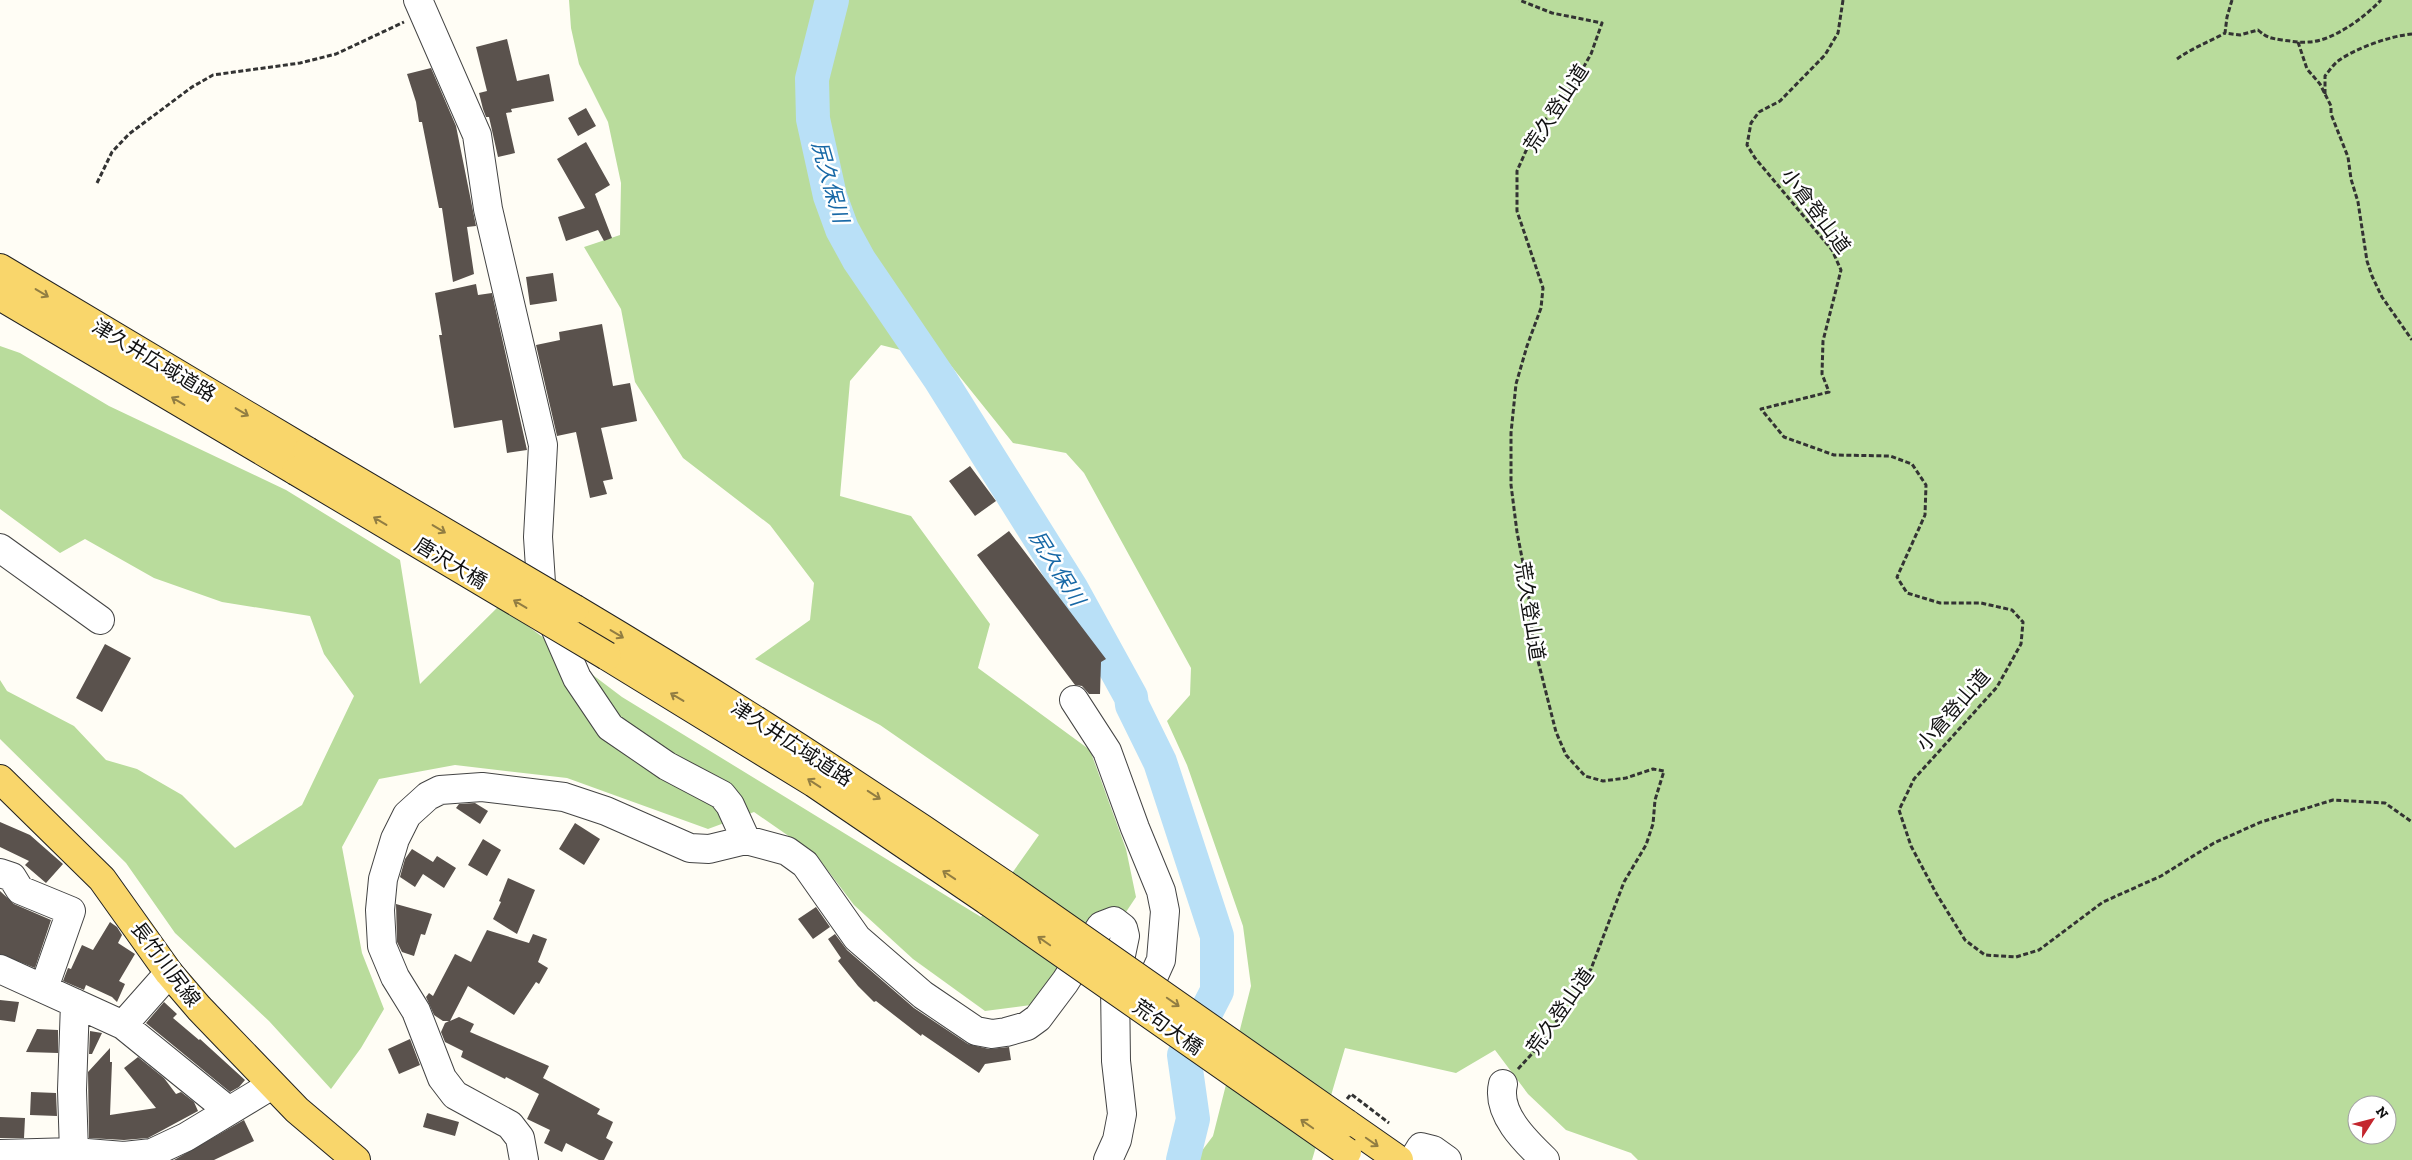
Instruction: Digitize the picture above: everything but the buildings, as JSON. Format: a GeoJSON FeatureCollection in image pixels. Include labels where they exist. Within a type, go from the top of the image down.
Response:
{"type":"FeatureCollection","features":[{"type":"Feature","properties":{"kind":"main road","name":"津久井広域道路"},"geometry":{"type":"LineString","coordinates":[[0,268],[301,461]]}},
{"type":"Feature","properties":{"kind":"main road","name":"津久井広域道路"},"geometry":{"type":"LineString","coordinates":[[0,296],[301,461]]}},
{"type":"Feature","properties":{"kind":"main road","name":"唐沢大橋"},"geometry":{"type":"LineString","coordinates":[[301,461],[575,610]]}},
{"type":"Feature","properties":{"kind":"main road","name":"唐沢大橋"},"geometry":{"type":"LineString","coordinates":[[301,461],[607,656]]}},
{"type":"Feature","properties":{"kind":"main road","name":"津久井広域道路"},"geometry":{"type":"LineString","coordinates":[[575,610],[732,704],[870,792],[996,893]]}},
{"type":"Feature","properties":{"kind":"main road","name":"津久井広域道路"},"geometry":{"type":"LineString","coordinates":[[607,656],[996,893]]}},
{"type":"Feature","properties":{"kind":"main road","name":"長竹川尻線"},"geometry":{"type":"LineString","coordinates":[[0,779],[102,879],[169,973],[272,1085],[344,1155]]}},
{"type":"Feature","properties":{"kind":"main road","name":"荒句大橋"},"geometry":{"type":"LineString","coordinates":[[996,893],[1399,1160]]}},
{"type":"Feature","properties":{"kind":"main road","name":"荒句大橋"},"geometry":{"type":"LineString","coordinates":[[996,893],[1352,1156]]}},
{"type":"Feature","properties":{"kind":"street"},"geometry":{"type":"LineString","coordinates":[[422,6],[477,135],[488,209],[543,445],[538,537],[541,583],[546,607],[577,678],[610,727],[667,766],[722,795],[730,805],[746,840]]}},
{"type":"Feature","properties":{"kind":"street"},"geometry":{"type":"LineString","coordinates":[[0,548],[100,620]]}},
{"type":"Feature","properties":{"kind":"street"},"geometry":{"type":"LineString","coordinates":[[1074,700],[1107,751],[1135,828],[1161,890],[1165,911],[1161,960],[1152,980],[1142,996],[1114,1018]]}},
{"type":"Feature","properties":{"kind":"street"},"geometry":{"type":"LineString","coordinates":[[524,1160],[520,1138],[510,1124],[462,1100],[455,1095],[442,1078],[416,1011],[395,977],[382,946],[380,910],[384,879],[398,832],[407,815],[428,796],[440,790],[482,787],[564,797],[606,811],[690,848],[709,849],[746,840],[787,851],[805,864],[857,938],[923,995],[976,1032],[992,1034],[1006,1032],[1027,1026],[1038,1018],[1065,982],[1101,926],[1109,921],[1118,922],[1126,936],[1115,984],[1114,1018],[1116,1061],[1122,1114],[1119,1134],[1108,1160]]}},
{"type":"Feature","properties":{"kind":"street"},"geometry":{"type":"LineString","coordinates":[[0,873],[12,877],[20,890],[71,911],[44,988]]}},
{"type":"Feature","properties":{"kind":"street"},"geometry":{"type":"LineString","coordinates":[[0,969],[123,1025],[228,1111]]}},
{"type":"Feature","properties":{"kind":"street"},"geometry":{"type":"LineString","coordinates":[[123,1025],[169,973]]}},
{"type":"Feature","properties":{"kind":"street"},"geometry":{"type":"LineString","coordinates":[[74,1152],[72,1090],[75,1003]]}},
{"type":"Feature","properties":{"kind":"street"},"geometry":{"type":"LineString","coordinates":[[1503,1084],[1501,1102],[1506,1114],[1545,1160]]}},
{"type":"Feature","properties":{"kind":"street"},"geometry":{"type":"LineString","coordinates":[[0,1154],[74,1152],[124,1156],[152,1153],[186,1137],[272,1085]]}},
{"type":"Feature","properties":{"kind":"street"},"geometry":{"type":"LineString","coordinates":[[1413,1160],[1421,1147],[1433,1150],[1447,1160]]}},
{"type":"Feature","properties":{"kind":"path","name":"荒久登山道"},"geometry":{"type":"LineString","coordinates":[[1503,1084],[1540,1045],[1556,1022],[1568,997],[1591,969],[1624,882],[1646,845],[1653,824],[1654,800],[1664,771],[1653,769],[1626,778],[1603,780],[1584,776],[1566,755],[1556,732],[1533,641],[1528,588],[1517,532],[1511,485],[1511,433],[1516,384],[1541,308],[1543,288],[1516,210],[1517,171],[1533,135],[1574,84],[1591,54],[1602,22],[1552,13],[1519,0]]}},
{"type":"Feature","properties":{"kind":"path","name":"小倉登山道"},"geometry":{"type":"LineString","coordinates":[[1843,0],[1838,33],[1825,55],[1780,101],[1759,112],[1751,123],[1747,144],[1755,158],[1832,250],[1841,270],[1823,342],[1822,374],[1829,392],[1761,409],[1784,437],[1834,455],[1890,456],[1912,464],[1926,485],[1926,514],[1897,577],[1907,593],[1940,603],[1981,603],[2012,610],[2023,622],[2020,644],[1997,687],[1914,779],[1899,810],[1911,846],[1936,893],[1965,940],[1985,955],[2016,957],[2039,950],[2103,902],[2161,876],[2214,843],[2261,822],[2333,800],[2385,803],[2412,822]]}},
{"type":"Feature","properties":{"kind":"path"},"geometry":{"type":"LineString","coordinates":[[2225,33],[2232,0]]}},
{"type":"Feature","properties":{"kind":"path"},"geometry":{"type":"LineString","coordinates":[[2177,59],[2189,50],[2201,47],[2225,33],[2240,36],[2258,30],[2269,39],[2311,42],[2348,27],[2370,12],[2381,0]]}},
{"type":"Feature","properties":{"kind":"path"},"geometry":{"type":"LineString","coordinates":[[97,183],[112,152],[129,134],[192,87],[213,75],[300,63],[336,54],[422,6]]}},
{"type":"Feature","properties":{"kind":"path"},"geometry":{"type":"LineString","coordinates":[[2326,94],[2325,76],[2338,62],[2398,35],[2412,34]]}},
{"type":"Feature","properties":{"kind":"path"},"geometry":{"type":"LineString","coordinates":[[2298,42],[2307,70],[2326,94],[2331,106],[2331,114],[2348,157],[2351,179],[2358,202],[2367,261],[2372,276],[2382,297],[2412,340]]}},
{"type":"Feature","properties":{"kind":"green space"},"geometry":{"type":"Polygon","coordinates":[[[569,0],[2412,0],[2412,1160],[1638,1160],[1631,1153],[1566,1130],[1528,1094],[1495,1050],[1456,1073],[1345,1048],[1312,1160],[1195,1160],[1213,1136],[1251,986],[1243,926],[1187,765],[1167,721],[1190,695],[1191,668],[1084,473],[1066,453],[1013,443],[948,362],[881,345],[850,381],[840,496],[911,516],[990,624],[978,668],[1090,750],[1126,849],[1136,897],[1078,984],[1031,1005],[985,1011],[913,959],[854,905],[816,855],[754,812],[708,829],[567,778],[455,765],[379,779],[342,847],[362,953],[384,1009],[361,1048],[331,1089],[269,1021],[175,933],[126,863],[0,739],[0,680],[7,691],[74,726],[106,760],[137,769],[182,795],[235,848],[302,805],[354,696],[324,654],[310,616],[222,602],[154,578],[85,539],[60,553],[0,509],[0,346],[20,353],[109,406],[286,490],[400,560],[420,684],[500,605],[622,697],[981,917],[1039,835],[880,725],[755,659],[810,620],[814,583],[770,525],[683,458],[635,382],[621,309],[584,247],[620,235],[621,183],[608,122],[579,64],[571,28],[569,0]]]}},
{"type":"Feature","properties":{"kind":"waterway","name":"尻久保川"},"geometry":{"type":"LineString","coordinates":[[832,0],[812,79],[813,119],[830,196],[842,229],[859,260],[940,379],[1071,588],[1131,697],[1132,705],[1160,762],[1217,936],[1217,991],[1184,1055],[1193,1119],[1183,1160]]}}]}
